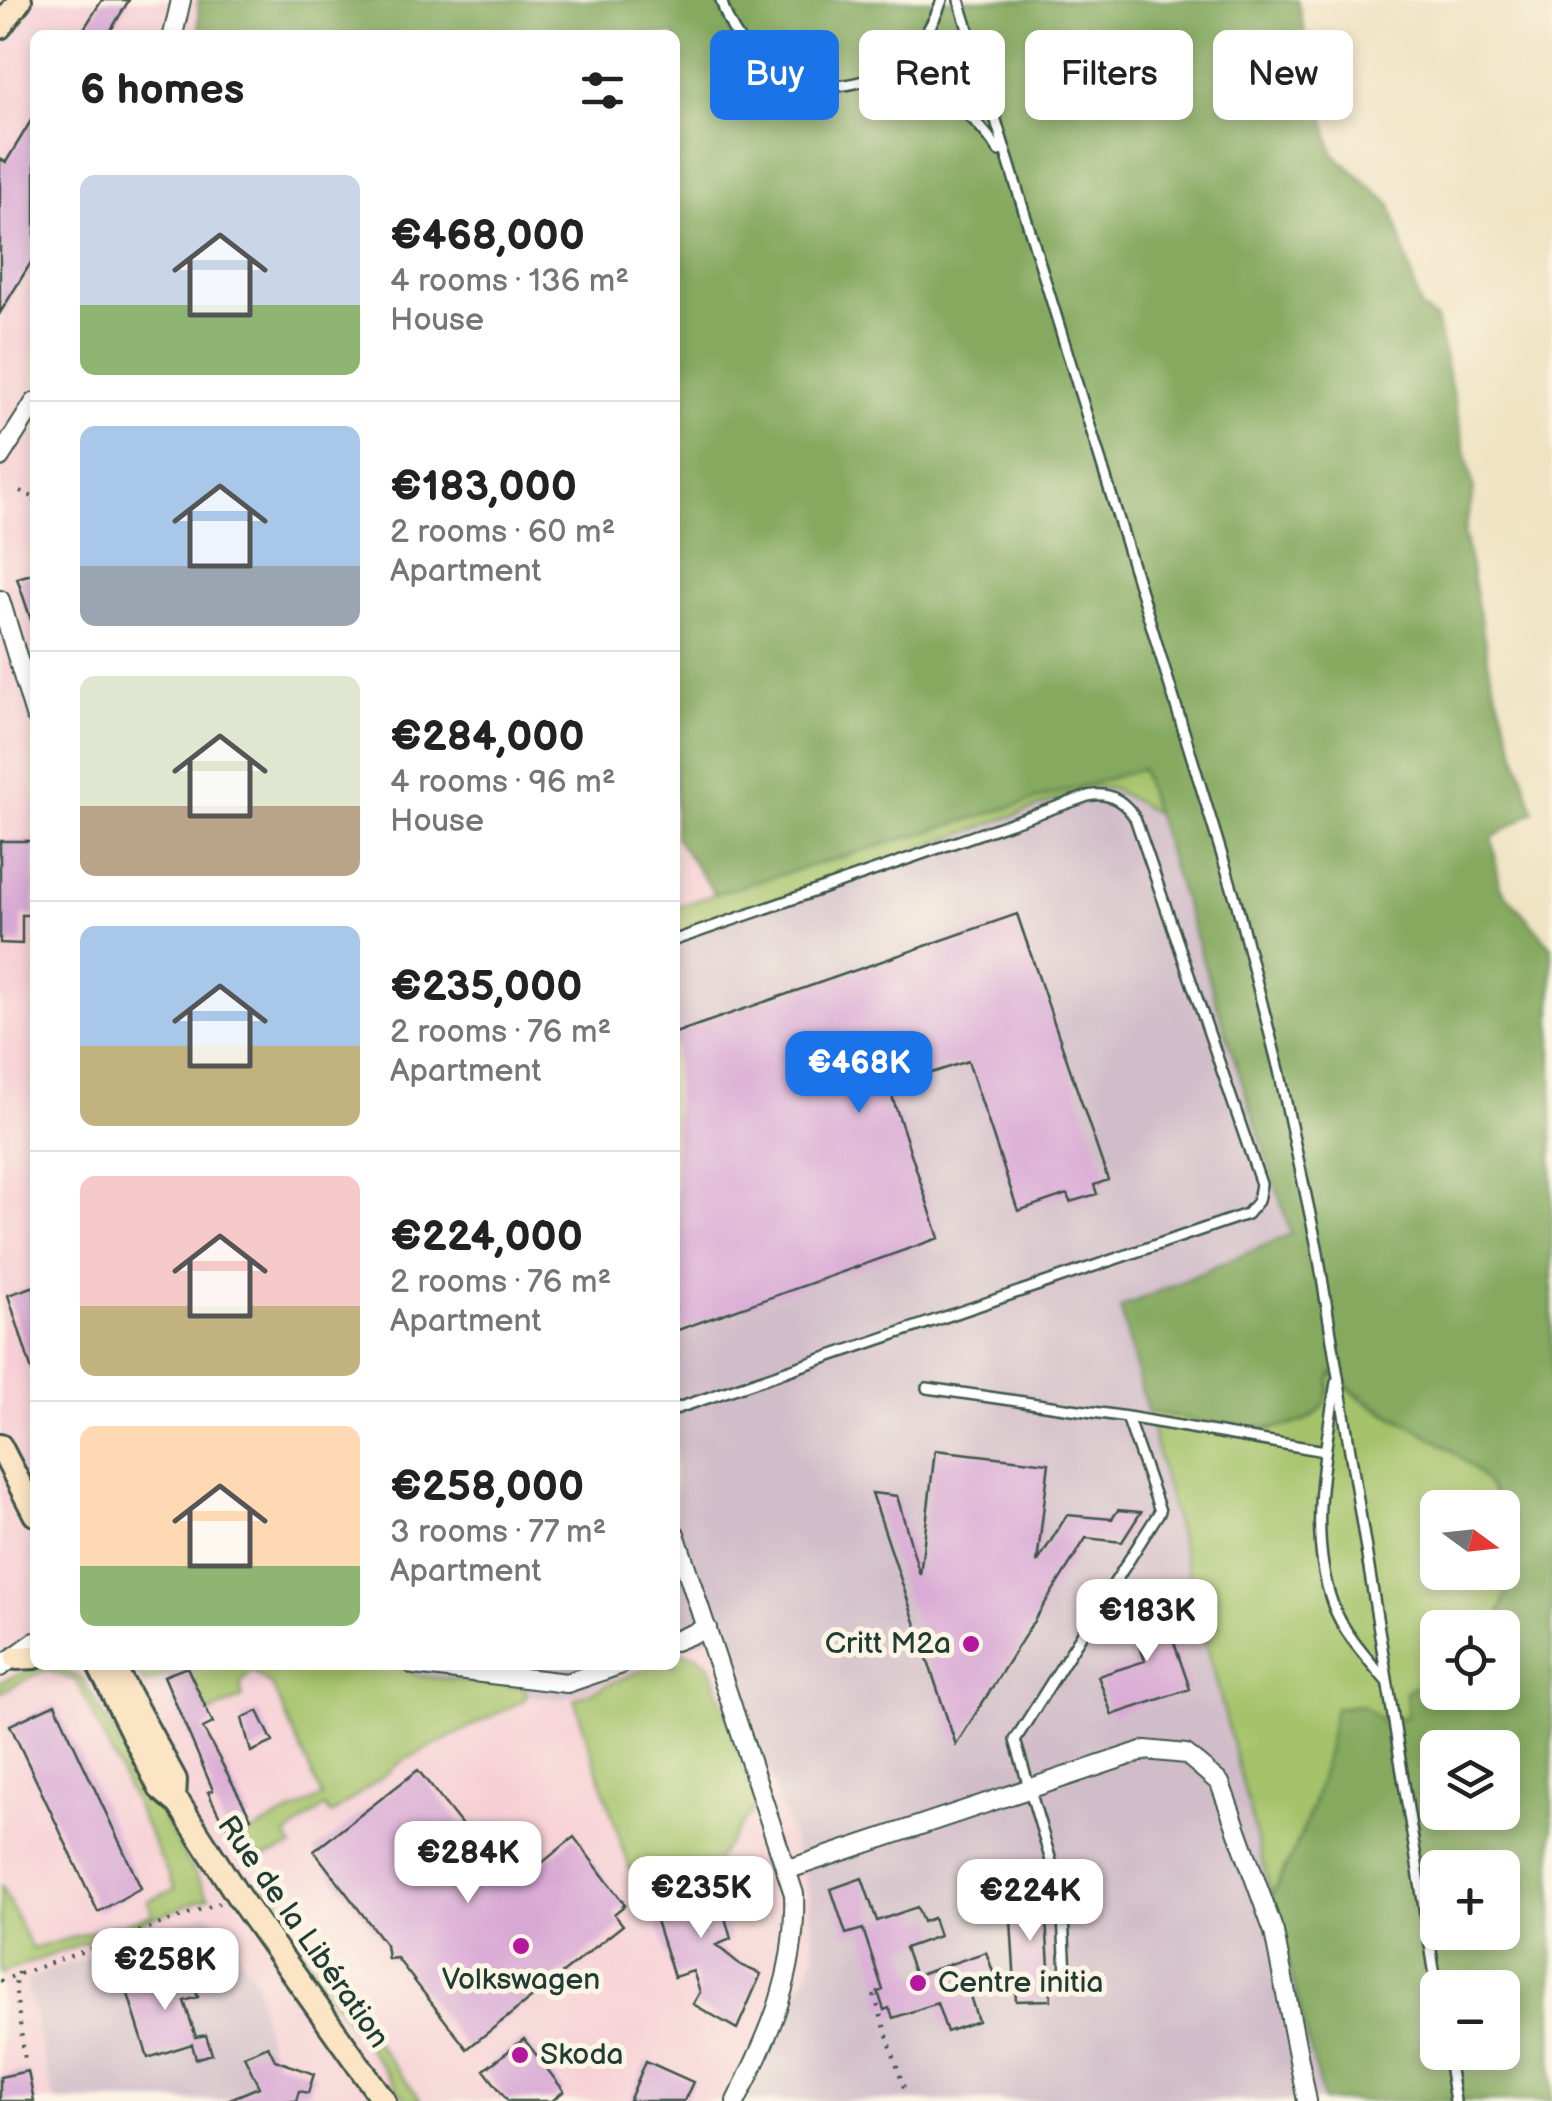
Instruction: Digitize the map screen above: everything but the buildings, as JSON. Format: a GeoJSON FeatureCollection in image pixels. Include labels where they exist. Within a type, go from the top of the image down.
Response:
{"type":"FeatureCollection","features":[{"type":"Feature","properties":{"kind":"main road"},"geometry":{"type":"LineString","coordinates":[[0,27],[20,0]]}},
{"type":"Feature","properties":{"kind":"main road"},"geometry":{"type":"LineString","coordinates":[[0,1446],[30,1504]]}},
{"type":"Feature","properties":{"kind":"main road","name":"Rue de la Libération"},"geometry":{"type":"LineString","coordinates":[[105,1670],[160,1788],[174,1800],[384,2100]]}},
{"type":"Feature","properties":{"kind":"street"},"geometry":{"type":"LineString","coordinates":[[174,30],[181,0]]}},
{"type":"Feature","properties":{"kind":"street"},"geometry":{"type":"LineString","coordinates":[[0,458],[30,410]]}},
{"type":"Feature","properties":{"kind":"street"},"geometry":{"type":"LineString","coordinates":[[0,600],[30,699]]}},
{"type":"Feature","properties":{"kind":"street"},"geometry":{"type":"LineString","coordinates":[[680,1549],[789,1869],[794,1918],[790,1970],[774,2027],[736,2101]]}},
{"type":"Feature","properties":{"kind":"street"},"geometry":{"type":"LineString","coordinates":[[680,1640],[707,1628]]}},
{"type":"Feature","properties":{"kind":"street"},"geometry":{"type":"LineString","coordinates":[[453,1670],[554,1683],[581,1681],[607,1670]]}},
{"type":"Feature","properties":{"kind":"street"},"geometry":{"type":"LineString","coordinates":[[789,1869],[1146,1750],[1186,1754],[1220,1783],[1274,1932],[1307,2101]]}},
{"type":"Feature","properties":{"kind":"lane"},"geometry":{"type":"LineString","coordinates":[[721,0],[727,20],[746,49],[772,71],[803,84],[837,88],[859,83]]}},
{"type":"Feature","properties":{"kind":"lane"},"geometry":{"type":"LineString","coordinates":[[927,30],[942,0]]}},
{"type":"Feature","properties":{"kind":"lane"},"geometry":{"type":"LineString","coordinates":[[959,0],[1236,901],[1279,1070],[1316,1247],[1434,1970]]}},
{"type":"Feature","properties":{"kind":"lane"},"geometry":{"type":"LineString","coordinates":[[975,120],[1006,161]]}},
{"type":"Feature","properties":{"kind":"lane"},"geometry":{"type":"LineString","coordinates":[[680,938],[1088,796],[1120,800],[1135,818],[1261,1184],[1258,1202],[1247,1214],[680,1407]]}},
{"type":"Feature","properties":{"kind":"lane"},"geometry":{"type":"LineString","coordinates":[[1337,1374],[1320,1519],[1334,1607],[1355,1644],[1387,1683]]}},
{"type":"Feature","properties":{"kind":"lane"},"geometry":{"type":"LineString","coordinates":[[927,1388],[1325,1451]]}},
{"type":"Feature","properties":{"kind":"lane"},"geometry":{"type":"LineString","coordinates":[[1066,1974],[1062,1898],[1015,1740],[1160,1512],[1127,1417]]}},
{"type":"Feature","properties":{"kind":"lane"},"geometry":{"type":"LineString","coordinates":[[1450,2070],[1455,2101]]}},
{"type":"Feature","properties":{"kind":"path"},"geometry":{"type":"LineString","coordinates":[[20,491],[30,496]]}},
{"type":"Feature","properties":{"kind":"path"},"geometry":{"type":"LineString","coordinates":[[0,1981],[238,1896]]}},
{"type":"Feature","properties":{"kind":"path"},"geometry":{"type":"LineString","coordinates":[[18,1972],[15,1986],[25,2060]]}},
{"type":"Feature","properties":{"kind":"path"},"geometry":{"type":"LineString","coordinates":[[874,1995],[906,2094]]}},
{"type":"Feature","properties":{"kind":"shaded area"},"geometry":{"type":"Polygon","coordinates":[[[0,0],[198,0],[199,30],[30,30],[30,1670],[397,1670],[420,1682],[561,1699],[631,1670],[680,1670],[680,1650],[724,1631],[809,1892],[815,1956],[748,2101],[0,2101],[0,0]]]}},
{"type":"Feature","properties":{"kind":"shaded area"},"geometry":{"type":"Polygon","coordinates":[[[1141,769],[1291,1234],[1120,1308],[1323,2101],[748,2101],[815,1956],[809,1892],[724,1632],[680,1650],[680,907],[1141,769]]]}},
{"type":"Feature","properties":{"kind":"shaded area"},"geometry":{"type":"Polygon","coordinates":[[[680,844],[715,894],[680,906],[680,844]]]}},
{"type":"Feature","properties":{"kind":"shaded area"},"geometry":{"type":"Polygon","coordinates":[[[397,1670],[631,1670],[561,1699],[420,1682],[397,1670]]]}},
{"type":"Feature","properties":{"kind":"shaded area"},"geometry":{"type":"Polygon","coordinates":[[[209,1912],[257,1983],[268,2046],[245,2057],[259,2087],[219,2101],[54,2101],[26,1980],[209,1912]]]}},
{"type":"Feature","properties":{"kind":"green space"},"geometry":{"type":"Polygon","coordinates":[[[198,0],[1297,0],[1304,30],[1213,30],[1213,120],[1325,120],[1333,153],[1391,205],[1421,309],[1436,319],[1474,490],[1464,533],[1491,675],[1534,811],[1492,838],[1500,887],[1552,947],[1552,2101],[1323,2101],[1271,1895],[1313,1804],[1335,1708],[1361,1705],[1385,1722],[1407,1717],[1406,1692],[1420,1685],[1420,1710],[1520,1710],[1520,1610],[1500,1610],[1506,1590],[1520,1590],[1520,1490],[1491,1490],[1470,1465],[1445,1446],[1360,1395],[1332,1373],[1325,1403],[1311,1417],[1291,1425],[1242,1427],[1147,1411],[1120,1308],[1291,1234],[1141,769],[715,894],[680,844],[680,30],[199,30],[198,0]]]}},
{"type":"Feature","properties":{"kind":"green space"},"geometry":{"type":"Polygon","coordinates":[[[1141,769],[1155,813],[1113,789],[1094,787],[680,934],[680,906],[1141,769]]]}},
{"type":"Feature","properties":{"kind":"green space"},"geometry":{"type":"Polygon","coordinates":[[[1331,1372],[1367,1403],[1444,1444],[1478,1471],[1492,1490],[1420,1490],[1420,1590],[1507,1590],[1501,1610],[1420,1610],[1420,1685],[1406,1692],[1408,1717],[1384,1722],[1361,1705],[1336,1708],[1312,1804],[1271,1895],[1147,1411],[1272,1431],[1331,1372]]]}},
{"type":"Feature","properties":{"kind":"green space"},"geometry":{"type":"Polygon","coordinates":[[[680,1653],[697,1655],[710,1666],[757,1803],[716,1861],[635,1885],[574,1699],[641,1670],[680,1670],[680,1653]]]}},
{"type":"Feature","properties":{"kind":"green space"},"geometry":{"type":"Polygon","coordinates":[[[30,1669],[45,1670],[0,1693],[0,1682],[30,1669]]]}},
{"type":"Feature","properties":{"kind":"green space"},"geometry":{"type":"Polygon","coordinates":[[[45,1670],[63,1670],[82,1678],[209,1897],[0,1974],[0,1884],[32,1949],[153,1914],[148,1901],[175,1889],[77,1681],[45,1670]]]}},
{"type":"Feature","properties":{"kind":"green space"},"geometry":{"type":"Polygon","coordinates":[[[137,1670],[179,1670],[144,1684],[137,1670]]]}},
{"type":"Feature","properties":{"kind":"green space"},"geometry":{"type":"Polygon","coordinates":[[[188,1670],[409,1670],[418,1676],[524,1687],[527,1693],[524,1700],[403,1761],[331,1815],[324,1807],[286,1836],[293,1847],[265,1856],[240,1850],[237,1839],[322,1797],[272,1686],[252,1671],[241,1682],[242,1698],[208,1714],[188,1670]]]}},
{"type":"Feature","properties":{"kind":"green space"},"geometry":{"type":"Polygon","coordinates":[[[275,1888],[283,1897],[272,1908],[316,1966],[326,1958],[338,1995],[422,2101],[407,2101],[256,1896],[264,1889],[275,1888]]]}},
{"type":"Feature","properties":{"kind":"place","name":"Critt M2a"},"geometry":{"type":"Point","coordinates":[971,1644]}},
{"type":"Feature","properties":{"kind":"place","name":"Volkswagen"},"geometry":{"type":"Point","coordinates":[521,1946]}},
{"type":"Feature","properties":{"kind":"place","name":"Centre initia"},"geometry":{"type":"Point","coordinates":[918,1983]}},
{"type":"Feature","properties":{"kind":"place","name":"Skoda"},"geometry":{"type":"Point","coordinates":[520,2055]}}]}
